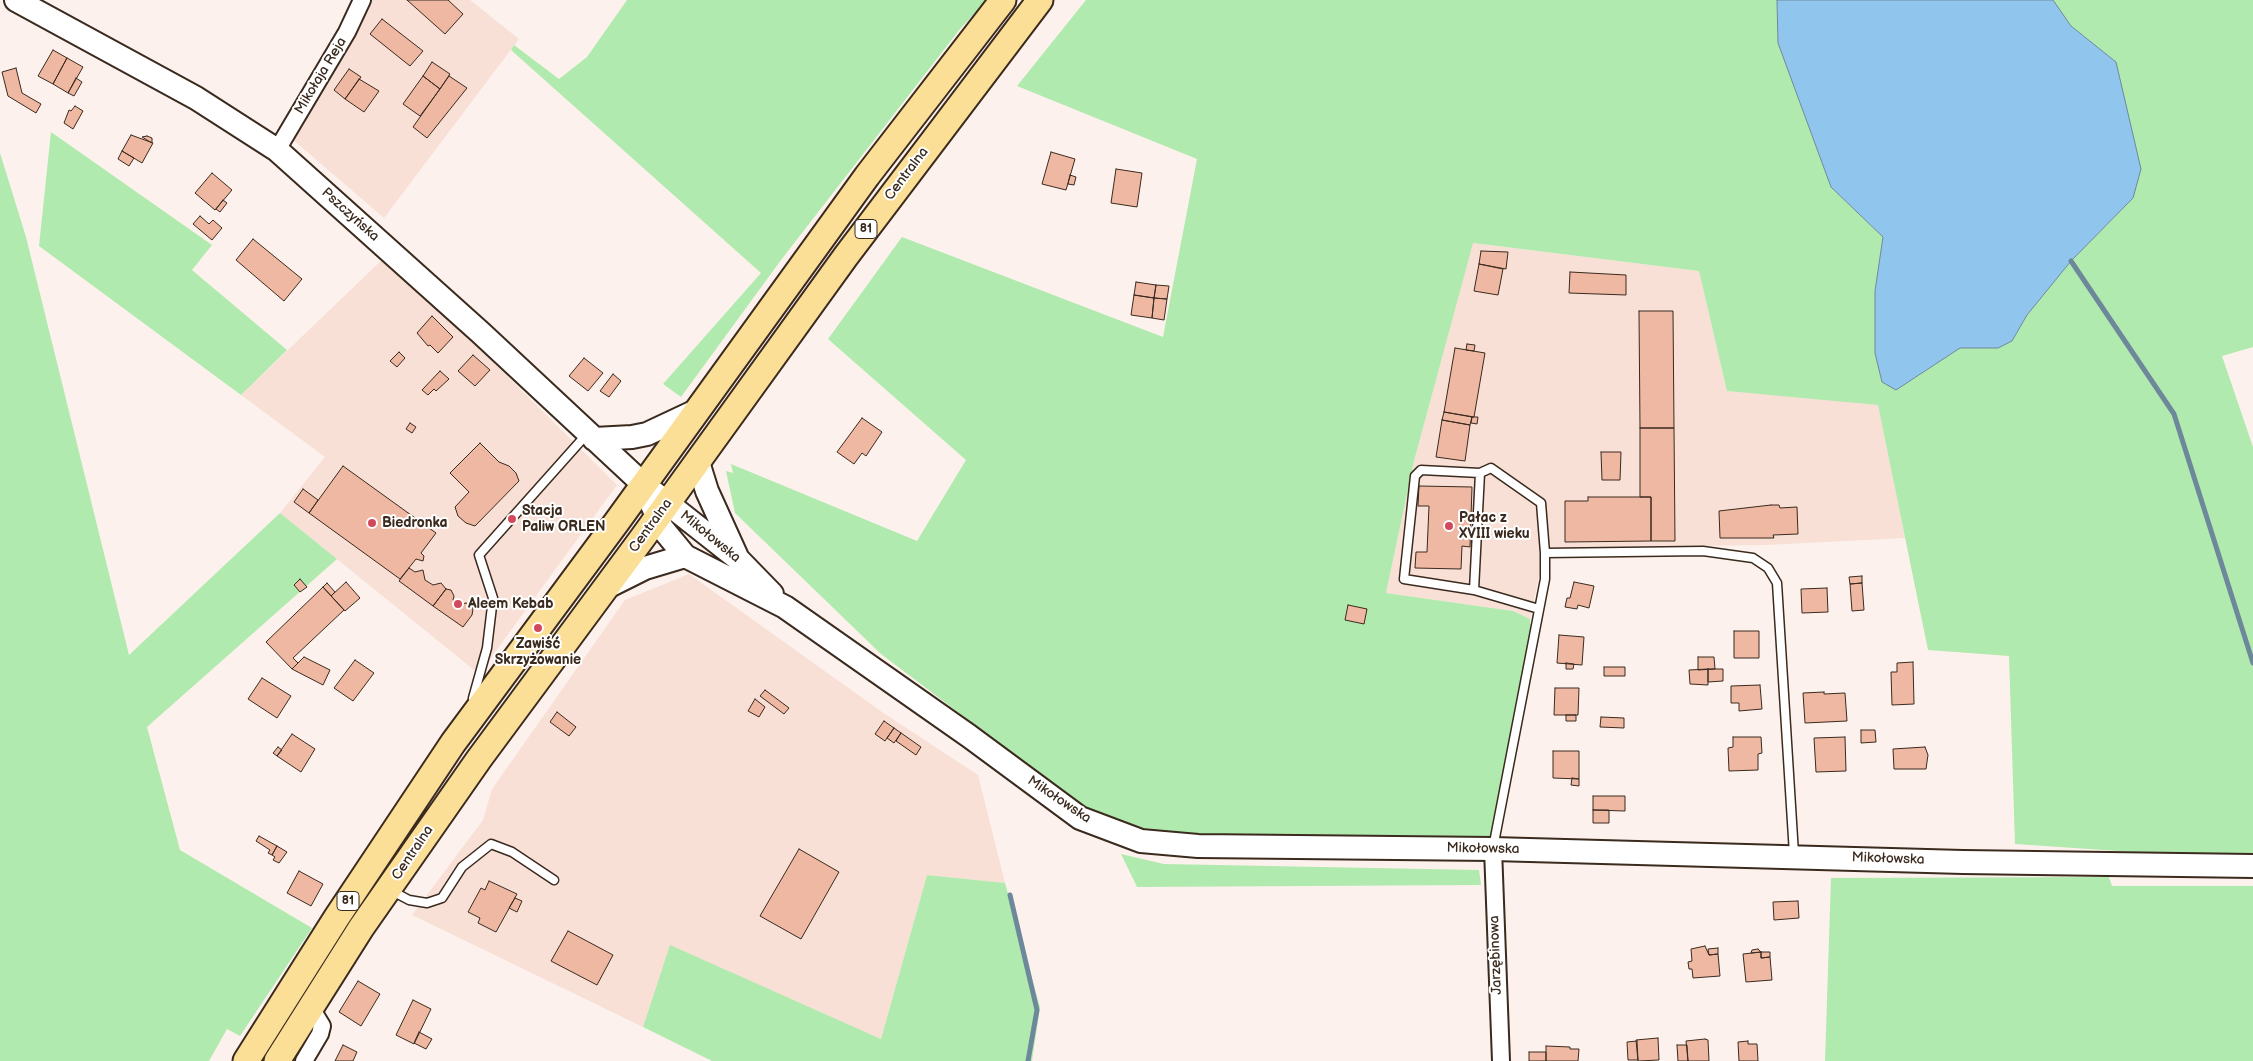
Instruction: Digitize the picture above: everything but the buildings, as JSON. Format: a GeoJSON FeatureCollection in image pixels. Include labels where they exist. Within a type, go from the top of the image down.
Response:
{"type":"FeatureCollection","features":[{"type":"Feature","properties":{"kind":"main road","name":"Pszczyńska"},"geometry":{"type":"LineString","coordinates":[[16,0],[196,98],[277,150],[445,300],[643,484]]}},
{"type":"Feature","properties":{"kind":"main road","name":"Centralna"},"geometry":{"type":"LineString","coordinates":[[246,1061],[337,917],[453,743],[616,523],[867,176],[1003,0]]}},
{"type":"Feature","properties":{"kind":"main road","name":"Centralna"},"geometry":{"type":"LineString","coordinates":[[277,1061],[388,889],[480,759],[858,240],[1040,0]]}},
{"type":"Feature","properties":{"kind":"main road"},"geometry":{"type":"LineString","coordinates":[[591,436],[632,438],[647,434],[696,411]]}},
{"type":"Feature","properties":{"kind":"main road"},"geometry":{"type":"LineString","coordinates":[[698,462],[707,491],[737,558]]}},
{"type":"Feature","properties":{"kind":"main road","name":"Mikołowska"},"geometry":{"type":"LineString","coordinates":[[643,484],[662,510],[671,541],[685,556],[785,607],[969,736],[1080,818],[1108,831],[1141,841],[1198,846],[1493,849],[1972,862],[2253,866]]}},
{"type":"Feature","properties":{"kind":"main road","name":"Mikołowska"},"geometry":{"type":"LineString","coordinates":[[662,510],[737,558],[785,607]]}},
{"type":"Feature","properties":{"kind":"main road"},"geometry":{"type":"LineString","coordinates":[[607,587],[645,568],[685,556]]}},
{"type":"Feature","properties":{"kind":"street","name":"Mikołaja Reja"},"geometry":{"type":"LineString","coordinates":[[277,150],[347,32],[362,0]]}},
{"type":"Feature","properties":{"kind":"street","name":"Jarzębinowa"},"geometry":{"type":"LineString","coordinates":[[1493,849],[1501,1061]]}},
{"type":"Feature","properties":{"kind":"street"},"geometry":{"type":"LineString","coordinates":[[304,1061],[320,1034],[322,1026],[310,1008]]}},
{"type":"Feature","properties":{"kind":"lane"},"geometry":{"type":"LineString","coordinates":[[453,743],[477,689],[488,648],[494,598],[479,554],[591,436]]}},
{"type":"Feature","properties":{"kind":"lane"},"geometry":{"type":"LineString","coordinates":[[1493,849],[1495,829],[1539,609],[1545,579],[1541,503],[1491,468],[1480,473],[1420,470],[1415,476],[1404,579],[1474,590],[1539,609]]}},
{"type":"Feature","properties":{"kind":"lane"},"geometry":{"type":"LineString","coordinates":[[1474,590],[1480,473]]}},
{"type":"Feature","properties":{"kind":"lane"},"geometry":{"type":"LineString","coordinates":[[1545,553],[1703,551],[1753,558],[1768,568],[1776,583],[1794,856]]}},
{"type":"Feature","properties":{"kind":"lane"},"geometry":{"type":"LineString","coordinates":[[388,889],[409,900],[427,903],[442,898],[462,867],[491,844],[512,852],[554,880]]}},
{"type":"Feature","properties":{"kind":"shaded area"},"geometry":{"type":"Polygon","coordinates":[[[369,0],[470,0],[519,39],[384,218],[291,138],[347,48],[369,0]]]}},
{"type":"Feature","properties":{"kind":"shaded area"},"geometry":{"type":"Polygon","coordinates":[[[1472,243],[1699,271],[1727,391],[1878,404],[1905,538],[1766,545],[1545,548],[1530,619],[1513,611],[1386,593],[1414,461],[1472,243]]]}},
{"type":"Feature","properties":{"kind":"shaded area"},"geometry":{"type":"Polygon","coordinates":[[[386,256],[617,485],[479,674],[280,513],[325,457],[241,395],[386,256]]]}},
{"type":"Feature","properties":{"kind":"shaded area"},"geometry":{"type":"Polygon","coordinates":[[[689,574],[882,712],[978,775],[1005,883],[927,875],[881,1039],[670,946],[643,1027],[412,915],[483,820],[492,789],[625,600],[689,574]]]}},
{"type":"Feature","properties":{"kind":"green space"},"geometry":{"type":"Polygon","coordinates":[[[627,0],[987,0],[960,29],[781,260],[681,397],[663,384],[761,273],[511,50],[514,45],[559,79],[587,57],[627,0]]]}},
{"type":"Feature","properties":{"kind":"green space"},"geometry":{"type":"Polygon","coordinates":[[[1086,0],[1777,0],[1778,43],[1831,187],[1883,237],[1875,291],[1896,390],[1960,348],[1998,348],[2012,341],[2027,315],[2071,261],[2133,198],[2116,62],[2071,26],[2053,0],[2253,0],[2253,347],[2222,356],[2253,447],[2253,860],[2015,844],[2009,656],[1928,650],[1878,405],[1727,391],[1699,271],[1473,243],[1414,461],[1386,593],[1513,611],[1530,619],[1530,624],[1541,626],[1493,858],[1150,837],[1085,808],[881,654],[735,513],[726,471],[733,473],[731,464],[917,541],[966,460],[828,339],[902,237],[1163,337],[1197,159],[1017,86],[1086,0]]]}},
{"type":"Feature","properties":{"kind":"green space"},"geometry":{"type":"Polygon","coordinates":[[[51,132],[212,245],[192,270],[287,350],[241,395],[39,246],[51,132]]]}},
{"type":"Feature","properties":{"kind":"green space"},"geometry":{"type":"Polygon","coordinates":[[[0,153],[26,237],[129,655],[280,513],[337,559],[147,727],[180,850],[312,928],[240,1036],[227,1029],[209,1061],[0,1061],[0,153]]]}},
{"type":"Feature","properties":{"kind":"green space"},"geometry":{"type":"Polygon","coordinates":[[[1121,854],[1164,864],[1479,870],[1481,885],[1137,887],[1121,854]]]}},
{"type":"Feature","properties":{"kind":"green space"},"geometry":{"type":"Polygon","coordinates":[[[927,875],[1005,883],[1040,1007],[1032,1061],[712,1061],[643,1027],[670,945],[881,1039],[927,875]]]}},
{"type":"Feature","properties":{"kind":"green space"},"geometry":{"type":"Polygon","coordinates":[[[2109,877],[2112,886],[2253,886],[2253,1061],[1825,1061],[1831,878],[2109,877]]]}},
{"type":"Feature","properties":{"kind":"water"},"geometry":{"type":"Polygon","coordinates":[[[1777,0],[2053,0],[2071,26],[2116,62],[2141,169],[2133,198],[2071,261],[2027,315],[2012,341],[1998,348],[1960,348],[1896,390],[1882,382],[1875,353],[1875,291],[1883,237],[1831,187],[1778,43],[1777,0]]]}},
{"type":"Feature","properties":{"kind":"waterway"},"geometry":{"type":"LineString","coordinates":[[2071,261],[2174,414],[2253,663]]}},
{"type":"Feature","properties":{"kind":"waterway"},"geometry":{"type":"LineString","coordinates":[[1010,895],[1037,1010],[1028,1061]]}},
{"type":"Feature","properties":{"kind":"place","name":"Stacja Paliw ORLEN"},"geometry":{"type":"Point","coordinates":[512,519]}},
{"type":"Feature","properties":{"kind":"place","name":"Biedronka"},"geometry":{"type":"Point","coordinates":[372,523]}},
{"type":"Feature","properties":{"kind":"place","name":"Pałac z XVIII wieku"},"geometry":{"type":"Point","coordinates":[1449,526]}},
{"type":"Feature","properties":{"kind":"place","name":"Aleem Kebab"},"geometry":{"type":"Point","coordinates":[458,604]}},
{"type":"Feature","properties":{"kind":"place","name":"Zawiść Skrzyżowanie"},"geometry":{"type":"Point","coordinates":[538,628]}}]}
